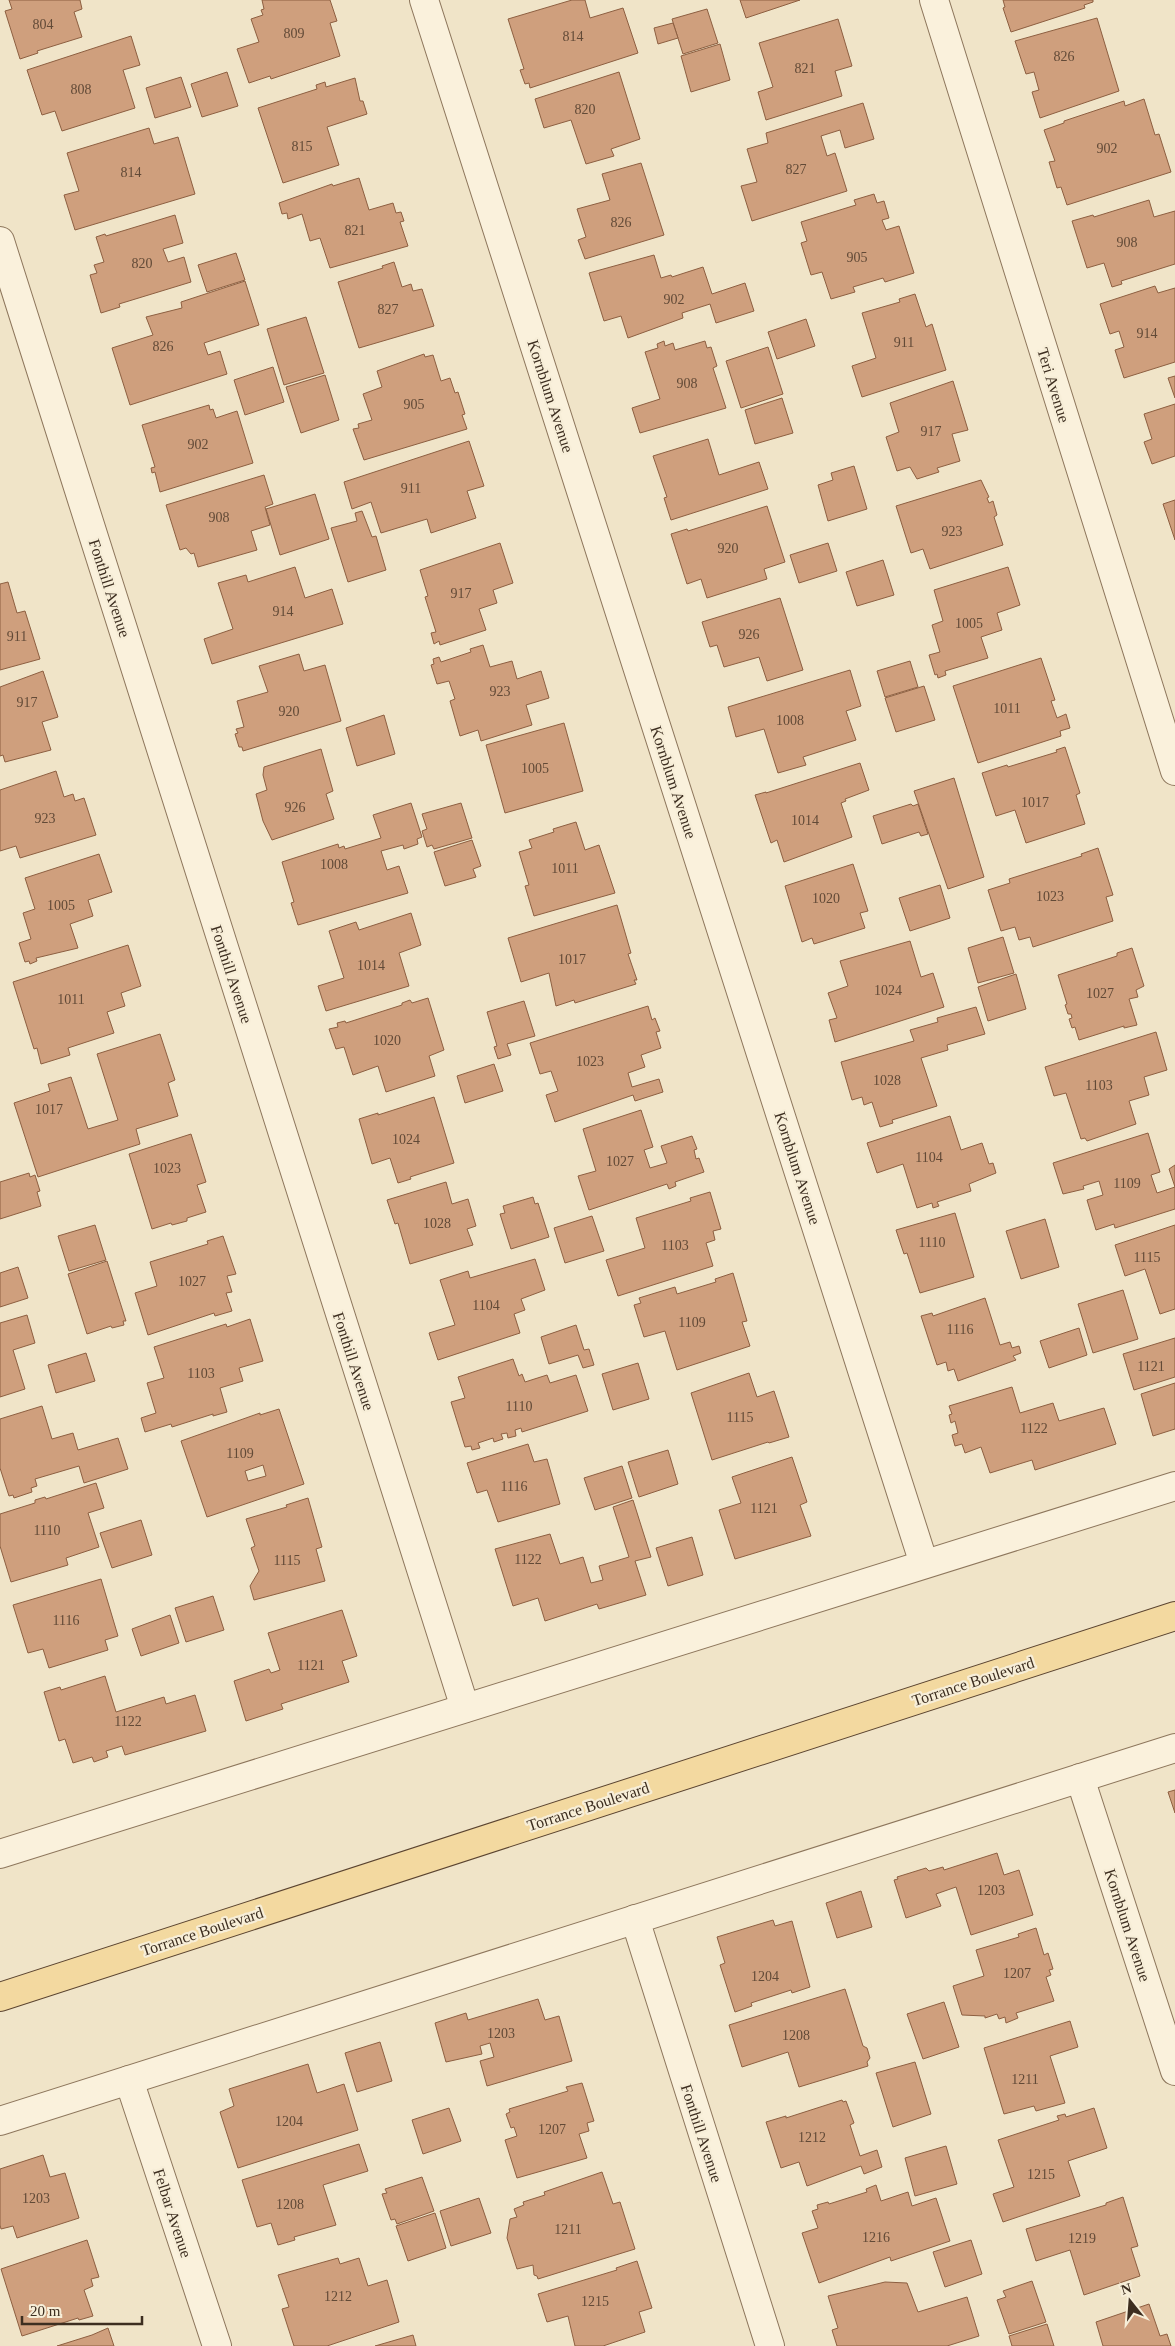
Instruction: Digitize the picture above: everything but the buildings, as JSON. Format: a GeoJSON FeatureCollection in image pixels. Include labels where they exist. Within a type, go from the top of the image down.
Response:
{"type":"FeatureCollection","features":[{"type":"Feature","properties":{"kind":"main road","name":"Torrance Boulevard"},"geometry":{"type":"LineString","coordinates":[[0,1997],[1175,1616]]}},
{"type":"Feature","properties":{"kind":"street","name":"Kornblum Avenue"},"geometry":{"type":"LineString","coordinates":[[424,0],[924,1564]]}},
{"type":"Feature","properties":{"kind":"street","name":"Teri Avenue"},"geometry":{"type":"LineString","coordinates":[[934,0],[1175,771]]}},
{"type":"Feature","properties":{"kind":"street","name":"Fonthill Avenue"},"geometry":{"type":"LineString","coordinates":[[0,241],[464,1708]]}},
{"type":"Feature","properties":{"kind":"street"},"geometry":{"type":"LineString","coordinates":[[1,1848],[464,1708],[1175,1486]]}},
{"type":"Feature","properties":{"kind":"street"},"geometry":{"type":"LineString","coordinates":[[0,2121],[1175,1748]]}},
{"type":"Feature","properties":{"kind":"street","name":"Kornblum Avenue"},"geometry":{"type":"LineString","coordinates":[[1080,1778],[1175,2071]]}},
{"type":"Feature","properties":{"kind":"street","name":"Fonthill Avenue"},"geometry":{"type":"LineString","coordinates":[[635,1919],[770,2346]]}},
{"type":"Feature","properties":{"kind":"street","name":"Felbar Avenue"},"geometry":{"type":"LineString","coordinates":[[129,2080],[216,2346]]}}]}
